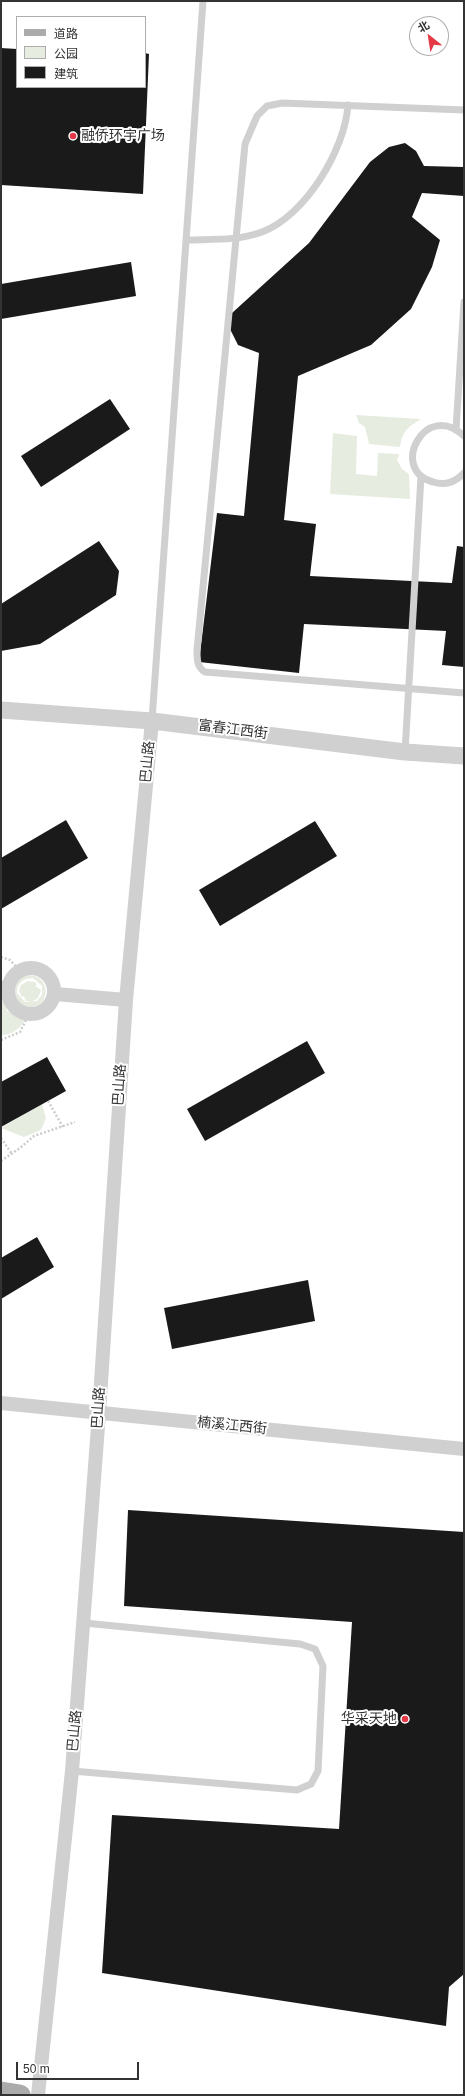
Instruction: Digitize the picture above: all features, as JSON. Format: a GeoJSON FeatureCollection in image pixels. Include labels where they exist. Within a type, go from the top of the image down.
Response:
{"type":"FeatureCollection","features":[{"type":"Feature","properties":{"kind":"main road"},"geometry":{"type":"LineString","coordinates":[[1,2092],[20,2095]]}},
{"type":"Feature","properties":{"kind":"street","name":"富春江西街"},"geometry":{"type":"LineString","coordinates":[[1,710],[152,720],[405,752],[464,756]]}},
{"type":"Feature","properties":{"kind":"street","name":"巴山路"},"geometry":{"type":"LineString","coordinates":[[38,2095],[72,1771],[99,1413],[126,1000],[152,720]]}},
{"type":"Feature","properties":{"kind":"street"},"geometry":{"type":"LineString","coordinates":[[34,968],[47,974],[54,987],[54,994],[47,1008],[41,1012],[29,1014],[18,1011],[12,1005],[5,982],[20,971],[34,968]]}},
{"type":"Feature","properties":{"kind":"street"},"geometry":{"type":"LineString","coordinates":[[54,994],[126,1000]]}},
{"type":"Feature","properties":{"kind":"street","name":"楠溪江西街"},"geometry":{"type":"LineString","coordinates":[[1,1403],[464,1449]]}},
{"type":"Feature","properties":{"kind":"lane"},"geometry":{"type":"LineString","coordinates":[[152,720],[202,1]]}},
{"type":"Feature","properties":{"kind":"lane"},"geometry":{"type":"LineString","coordinates":[[464,110],[282,102],[267,106],[257,116],[245,144],[197,650],[197,661],[200,669],[206,672],[464,693]]}},
{"type":"Feature","properties":{"kind":"lane"},"geometry":{"type":"LineString","coordinates":[[186,240],[236,239],[262,232],[283,220],[303,201],[326,169],[341,140],[348,105]]}},
{"type":"Feature","properties":{"kind":"lane"},"geometry":{"type":"LineString","coordinates":[[456,430],[464,302]]}},
{"type":"Feature","properties":{"kind":"lane"},"geometry":{"type":"LineString","coordinates":[[464,436],[447,426],[437,426],[421,434],[413,451],[416,469],[421,476],[429,481],[444,484],[458,479],[464,473]]}},
{"type":"Feature","properties":{"kind":"lane"},"geometry":{"type":"LineString","coordinates":[[405,752],[421,476]]}},
{"type":"Feature","properties":{"kind":"lane"},"geometry":{"type":"LineString","coordinates":[[72,1771],[297,1790],[311,1784],[318,1771],[323,1666],[315,1649],[300,1644],[84,1623]]}},
{"type":"Feature","properties":{"kind":"path"},"geometry":{"type":"LineString","coordinates":[[1,957],[10,960],[20,971]]}},
{"type":"Feature","properties":{"kind":"path"},"geometry":{"type":"LineString","coordinates":[[1,1040],[20,1032],[29,1014]]}},
{"type":"Feature","properties":{"kind":"path"},"geometry":{"type":"LineString","coordinates":[[48,1101],[63,1126]]}},
{"type":"Feature","properties":{"kind":"path"},"geometry":{"type":"LineString","coordinates":[[1,1160],[12,1154],[34,1136],[76,1122]]}},
{"type":"Feature","properties":{"kind":"path"},"geometry":{"type":"LineString","coordinates":[[1,1138],[12,1154]]}},
{"type":"Feature","properties":{"kind":"green space"},"geometry":{"type":"Polygon","coordinates":[[[356,415],[421,419],[406,430],[400,447],[369,444],[365,427],[359,423],[356,415]]]}},
{"type":"Feature","properties":{"kind":"green space"},"geometry":{"type":"Polygon","coordinates":[[[333,433],[357,436],[356,474],[377,476],[378,453],[399,454],[397,460],[402,469],[409,474],[410,499],[330,494],[333,433]]]}},
{"type":"Feature","properties":{"kind":"green space"},"geometry":{"type":"Polygon","coordinates":[[[26,975],[32,975],[40,979],[45,986],[46,991],[43,1001],[35,1006],[27,1007],[21,1005],[16,1000],[14,994],[18,980],[26,975]],[[33,978],[26,979],[19,984],[17,993],[25,1002],[37,1001],[42,995],[42,986],[33,978]]]}},
{"type":"Feature","properties":{"kind":"green space"},"geometry":{"type":"Polygon","coordinates":[[[28,981],[35,982],[37,985],[35,986],[41,990],[38,998],[31,1002],[24,1000],[26,999],[23,996],[22,997],[19,991],[21,985],[28,981]]]}},
{"type":"Feature","properties":{"kind":"green space"},"geometry":{"type":"Polygon","coordinates":[[[1,995],[7,1011],[25,1020],[15,1031],[9,1034],[1,1035],[1,995]]]}},
{"type":"Feature","properties":{"kind":"green space"},"geometry":{"type":"Polygon","coordinates":[[[42,1104],[46,1118],[41,1130],[24,1137],[1,1128],[42,1104]]]}},
{"type":"Feature","properties":{"kind":"building","name":"融侨环宇广场"},"geometry":{"type":"Polygon","coordinates":[[[1,48],[16,49],[16,88],[146,88],[146,53],[149,54],[143,194],[1,185],[1,48]]]}},
{"type":"Feature","properties":{"kind":"building"},"geometry":{"type":"Polygon","coordinates":[[[405,143],[416,151],[424,166],[464,167],[464,196],[422,193],[412,217],[440,240],[432,267],[411,309],[371,345],[298,376],[284,520],[316,524],[310,576],[452,583],[457,546],[464,547],[464,667],[442,665],[446,631],[304,624],[299,673],[199,662],[217,513],[244,516],[259,353],[238,345],[230,329],[232,313],[309,243],[370,162],[389,147],[405,143]]]}},
{"type":"Feature","properties":{"kind":"building"},"geometry":{"type":"Polygon","coordinates":[[[131,262],[136,296],[1,319],[1,284],[131,262]]]}},
{"type":"Feature","properties":{"kind":"building"},"geometry":{"type":"Polygon","coordinates":[[[110,399],[130,429],[41,487],[21,456],[110,399]]]}},
{"type":"Feature","properties":{"kind":"building"},"geometry":{"type":"Polygon","coordinates":[[[99,541],[119,571],[116,595],[40,644],[1,651],[1,604],[99,541]]]}},
{"type":"Feature","properties":{"kind":"building"},"geometry":{"type":"Polygon","coordinates":[[[66,820],[88,858],[1,909],[1,858],[66,820]]]}},
{"type":"Feature","properties":{"kind":"building"},"geometry":{"type":"Polygon","coordinates":[[[315,821],[337,856],[220,926],[199,890],[315,821]]]}},
{"type":"Feature","properties":{"kind":"building"},"geometry":{"type":"Polygon","coordinates":[[[307,1041],[325,1073],[205,1141],[187,1109],[307,1041]]]}},
{"type":"Feature","properties":{"kind":"building"},"geometry":{"type":"Polygon","coordinates":[[[47,1057],[66,1091],[1,1127],[1,1082],[47,1057]]]}},
{"type":"Feature","properties":{"kind":"building"},"geometry":{"type":"Polygon","coordinates":[[[37,1237],[54,1267],[1,1299],[1,1258],[37,1237]]]}},
{"type":"Feature","properties":{"kind":"building"},"geometry":{"type":"Polygon","coordinates":[[[308,1280],[315,1321],[172,1349],[164,1308],[308,1280]]]}},
{"type":"Feature","properties":{"kind":"building","name":"华采天地"},"geometry":{"type":"Polygon","coordinates":[[[128,1510],[464,1532],[464,1974],[449,1987],[446,2026],[102,1973],[112,1815],[339,1829],[352,1622],[124,1606],[128,1510]]]}},
{"type":"Feature","properties":{"kind":"place","name":"融侨环宇广场"},"geometry":{"type":"Point","coordinates":[73,136]}},
{"type":"Feature","properties":{"kind":"place","name":"华采天地"},"geometry":{"type":"Point","coordinates":[405,1719]}}]}
